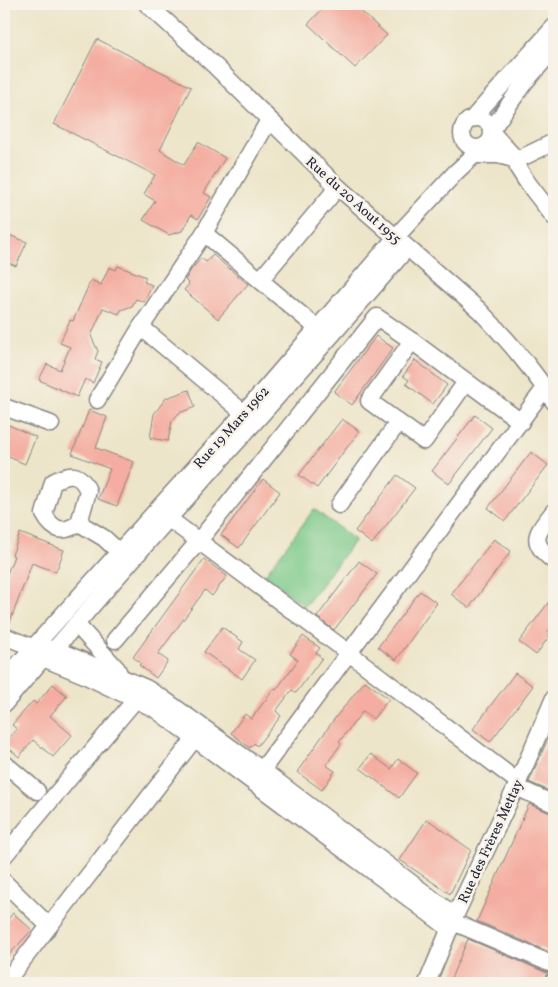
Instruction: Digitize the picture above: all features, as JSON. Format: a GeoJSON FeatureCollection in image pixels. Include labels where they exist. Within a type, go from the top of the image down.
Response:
{"type":"FeatureCollection","features":[{"type":"Feature","properties":{"kind":"street","name":"Rue du 20 Aout 1955"},"geometry":{"type":"LineString","coordinates":[[147,4],[214,65],[338,187],[479,310],[497,328],[550,395]]}},
{"type":"Feature","properties":{"kind":"street"},"geometry":{"type":"LineString","coordinates":[[472,119],[484,119],[490,125],[486,141],[474,148],[464,139],[462,129],[464,125],[472,119],[554,27]]}},
{"type":"Feature","properties":{"kind":"street","name":"Rue 19 Mars 1962"},"geometry":{"type":"LineString","coordinates":[[4,680],[44,651],[76,624],[163,514],[250,418],[401,243],[456,172],[486,141],[524,83],[554,49]]}},
{"type":"Feature","properties":{"kind":"street"},"geometry":{"type":"LineString","coordinates":[[97,400],[141,327],[204,232],[269,120]]}},
{"type":"Feature","properties":{"kind":"street","name":"Rue 19 Mars 1962"},"geometry":{"type":"LineString","coordinates":[[456,172],[464,139]]}},
{"type":"Feature","properties":{"kind":"street"},"geometry":{"type":"LineString","coordinates":[[486,141],[517,160]]}},
{"type":"Feature","properties":{"kind":"street"},"geometry":{"type":"LineString","coordinates":[[486,141],[499,155],[517,160],[554,142]]}},
{"type":"Feature","properties":{"kind":"street"},"geometry":{"type":"LineString","coordinates":[[517,160],[518,168],[527,182],[554,217]]}},
{"type":"Feature","properties":{"kind":"street"},"geometry":{"type":"LineString","coordinates":[[260,280],[338,187]]}},
{"type":"Feature","properties":{"kind":"street"},"geometry":{"type":"LineString","coordinates":[[204,232],[317,328]]}},
{"type":"Feature","properties":{"kind":"street","name":"Rue 19 Mars 1962"},"geometry":{"type":"LineString","coordinates":[[250,418],[317,328],[401,243]]}},
{"type":"Feature","properties":{"kind":"street"},"geometry":{"type":"LineString","coordinates":[[115,640],[198,542],[377,317],[521,422]]}},
{"type":"Feature","properties":{"kind":"street"},"geometry":{"type":"LineString","coordinates":[[141,327],[250,418]]}},
{"type":"Feature","properties":{"kind":"street"},"geometry":{"type":"LineString","coordinates":[[412,341],[369,401],[424,441],[466,382]]}},
{"type":"Feature","properties":{"kind":"street"},"geometry":{"type":"LineString","coordinates":[[262,770],[521,422],[550,395]]}},
{"type":"Feature","properties":{"kind":"street"},"geometry":{"type":"LineString","coordinates":[[4,407],[51,424]]}},
{"type":"Feature","properties":{"kind":"street"},"geometry":{"type":"LineString","coordinates":[[339,505],[398,423]]}},
{"type":"Feature","properties":{"kind":"street"},"geometry":{"type":"LineString","coordinates":[[554,511],[538,534],[536,541],[540,549],[554,561]]}},
{"type":"Feature","properties":{"kind":"street"},"geometry":{"type":"LineString","coordinates":[[163,514],[349,653],[517,785],[554,804]]}},
{"type":"Feature","properties":{"kind":"street","name":"Rue 19 Mars 1962"},"geometry":{"type":"LineString","coordinates":[[4,704],[118,551],[163,514]]}},
{"type":"Feature","properties":{"kind":"street"},"geometry":{"type":"LineString","coordinates":[[79,523],[104,538],[118,551]]}},
{"type":"Feature","properties":{"kind":"street"},"geometry":{"type":"LineString","coordinates":[[76,624],[117,669],[121,678]]}},
{"type":"Feature","properties":{"kind":"street"},"geometry":{"type":"LineString","coordinates":[[4,636],[121,678],[146,688],[162,698],[262,770],[453,922]]}},
{"type":"Feature","properties":{"kind":"street"},"geometry":{"type":"LineString","coordinates":[[44,651],[82,674],[155,709],[453,922],[554,965]]}},
{"type":"Feature","properties":{"kind":"street","name":"Rue des Frères Mettay"},"geometry":{"type":"LineString","coordinates":[[427,983],[453,922],[517,785],[554,698]]}},
{"type":"Feature","properties":{"kind":"street"},"geometry":{"type":"LineString","coordinates":[[4,856],[136,699]]}},
{"type":"Feature","properties":{"kind":"street"},"geometry":{"type":"LineString","coordinates":[[5,983],[194,738]]}},
{"type":"Feature","properties":{"kind":"street"},"geometry":{"type":"LineString","coordinates":[[4,763],[37,791]]}},
{"type":"Feature","properties":{"kind":"street"},"geometry":{"type":"LineString","coordinates":[[4,882],[49,926]]}},
{"type":"Feature","properties":{"kind":"green space"},"geometry":{"type":"Polygon","coordinates":[[[314,509],[355,540],[305,606],[264,576],[314,509]]]}},
{"type":"Feature","properties":{"kind":"building"},"geometry":{"type":"Polygon","coordinates":[[[327,4],[353,4],[387,35],[355,68],[308,24],[327,4]]]}},
{"type":"Feature","properties":{"kind":"building"},"geometry":{"type":"Polygon","coordinates":[[[97,39],[191,87],[160,150],[184,165],[198,142],[225,158],[204,193],[211,197],[198,219],[191,215],[182,231],[169,235],[143,220],[155,201],[144,194],[155,175],[54,124],[97,39]]]}},
{"type":"Feature","properties":{"kind":"building"},"geometry":{"type":"Polygon","coordinates":[[[4,233],[27,242],[16,266],[4,261],[4,233]]]}},
{"type":"Feature","properties":{"kind":"building"},"geometry":{"type":"Polygon","coordinates":[[[213,255],[248,284],[218,319],[184,290],[189,284],[185,280],[191,270],[201,258],[206,262],[213,255]]]}},
{"type":"Feature","properties":{"kind":"building"},"geometry":{"type":"Polygon","coordinates":[[[118,266],[146,277],[144,282],[152,285],[144,302],[136,299],[132,306],[121,310],[119,314],[103,308],[91,336],[98,351],[95,359],[102,362],[93,383],[85,379],[77,397],[39,380],[47,364],[60,370],[70,347],[60,343],[70,320],[73,321],[91,280],[101,285],[109,267],[116,270],[118,266]]]}},
{"type":"Feature","properties":{"kind":"building"},"geometry":{"type":"Polygon","coordinates":[[[376,336],[393,348],[352,405],[334,392],[376,336]]]}},
{"type":"Feature","properties":{"kind":"building"},"geometry":{"type":"Polygon","coordinates":[[[415,360],[447,385],[433,404],[406,384],[409,380],[403,376],[415,360]]]}},
{"type":"Feature","properties":{"kind":"building"},"geometry":{"type":"Polygon","coordinates":[[[189,390],[195,407],[179,413],[172,421],[168,441],[150,438],[154,414],[166,398],[189,390]]]}},
{"type":"Feature","properties":{"kind":"building"},"geometry":{"type":"Polygon","coordinates":[[[89,410],[107,417],[96,448],[134,462],[117,506],[98,499],[110,469],[72,454],[89,410]]]}},
{"type":"Feature","properties":{"kind":"building"},"geometry":{"type":"Polygon","coordinates":[[[475,415],[492,428],[449,484],[432,471],[475,415]]]}},
{"type":"Feature","properties":{"kind":"building"},"geometry":{"type":"Polygon","coordinates":[[[342,419],[359,431],[317,488],[299,475],[342,419]]]}},
{"type":"Feature","properties":{"kind":"building"},"geometry":{"type":"Polygon","coordinates":[[[4,423],[36,437],[25,464],[4,455],[4,423]]]}},
{"type":"Feature","properties":{"kind":"building"},"geometry":{"type":"Polygon","coordinates":[[[531,452],[548,465],[505,521],[488,508],[531,452]]]}},
{"type":"Feature","properties":{"kind":"building"},"geometry":{"type":"Polygon","coordinates":[[[397,475],[415,488],[372,544],[355,531],[397,475]]]}},
{"type":"Feature","properties":{"kind":"building"},"geometry":{"type":"Polygon","coordinates":[[[263,479],[280,492],[239,548],[221,535],[263,479]]]}},
{"type":"Feature","properties":{"kind":"building"},"geometry":{"type":"Polygon","coordinates":[[[20,533],[64,550],[56,572],[32,563],[8,627],[4,626],[4,582],[20,533]]]}},
{"type":"Feature","properties":{"kind":"building"},"geometry":{"type":"Polygon","coordinates":[[[494,539],[511,551],[469,608],[451,594],[494,539]]]}},
{"type":"Feature","properties":{"kind":"building"},"geometry":{"type":"Polygon","coordinates":[[[204,559],[227,576],[212,596],[205,590],[158,654],[168,661],[156,678],[139,665],[141,663],[133,657],[204,559]]]}},
{"type":"Feature","properties":{"kind":"building"},"geometry":{"type":"Polygon","coordinates":[[[359,561],[377,574],[334,630],[317,617],[359,561]]]}},
{"type":"Feature","properties":{"kind":"building"},"geometry":{"type":"Polygon","coordinates":[[[420,591],[437,603],[396,660],[378,647],[420,591]]]}},
{"type":"Feature","properties":{"kind":"building"},"geometry":{"type":"Polygon","coordinates":[[[554,595],[554,624],[547,633],[550,635],[536,655],[519,642],[554,595]]]}},
{"type":"Feature","properties":{"kind":"building"},"geometry":{"type":"Polygon","coordinates":[[[222,627],[243,642],[239,649],[255,660],[242,679],[204,652],[222,627]]]}},
{"type":"Feature","properties":{"kind":"building"},"geometry":{"type":"Polygon","coordinates":[[[303,636],[320,648],[316,653],[322,658],[296,693],[292,690],[276,711],[281,716],[257,746],[254,743],[250,748],[231,733],[245,714],[251,719],[274,689],[276,690],[298,660],[290,654],[303,636]]]}},
{"type":"Feature","properties":{"kind":"building"},"geometry":{"type":"Polygon","coordinates":[[[515,673],[533,686],[490,742],[473,729],[515,673]]]}},
{"type":"Feature","properties":{"kind":"building"},"geometry":{"type":"Polygon","coordinates":[[[365,681],[389,699],[373,719],[363,711],[339,742],[341,744],[326,765],[335,771],[322,790],[297,772],[335,718],[365,681]]]}},
{"type":"Feature","properties":{"kind":"building"},"geometry":{"type":"Polygon","coordinates":[[[53,684],[67,696],[50,716],[72,735],[53,757],[33,740],[19,757],[4,744],[17,729],[12,725],[33,701],[36,704],[53,684]]]}},
{"type":"Feature","properties":{"kind":"building"},"geometry":{"type":"Polygon","coordinates":[[[554,725],[554,793],[529,782],[554,725]]]}},
{"type":"Feature","properties":{"kind":"building"},"geometry":{"type":"Polygon","coordinates":[[[371,754],[391,769],[398,759],[417,773],[399,798],[360,768],[371,754]]]}},
{"type":"Feature","properties":{"kind":"building"},"geometry":{"type":"Polygon","coordinates":[[[529,804],[554,814],[554,954],[477,921],[529,804]]]}},
{"type":"Feature","properties":{"kind":"building"},"geometry":{"type":"Polygon","coordinates":[[[427,819],[471,850],[450,894],[400,860],[427,819]]]}},
{"type":"Feature","properties":{"kind":"building"},"geometry":{"type":"Polygon","coordinates":[[[13,913],[32,930],[4,960],[4,924],[13,913]]]}},
{"type":"Feature","properties":{"kind":"building"},"geometry":{"type":"Polygon","coordinates":[[[468,939],[547,973],[542,983],[449,983],[468,939]]]}}]}
